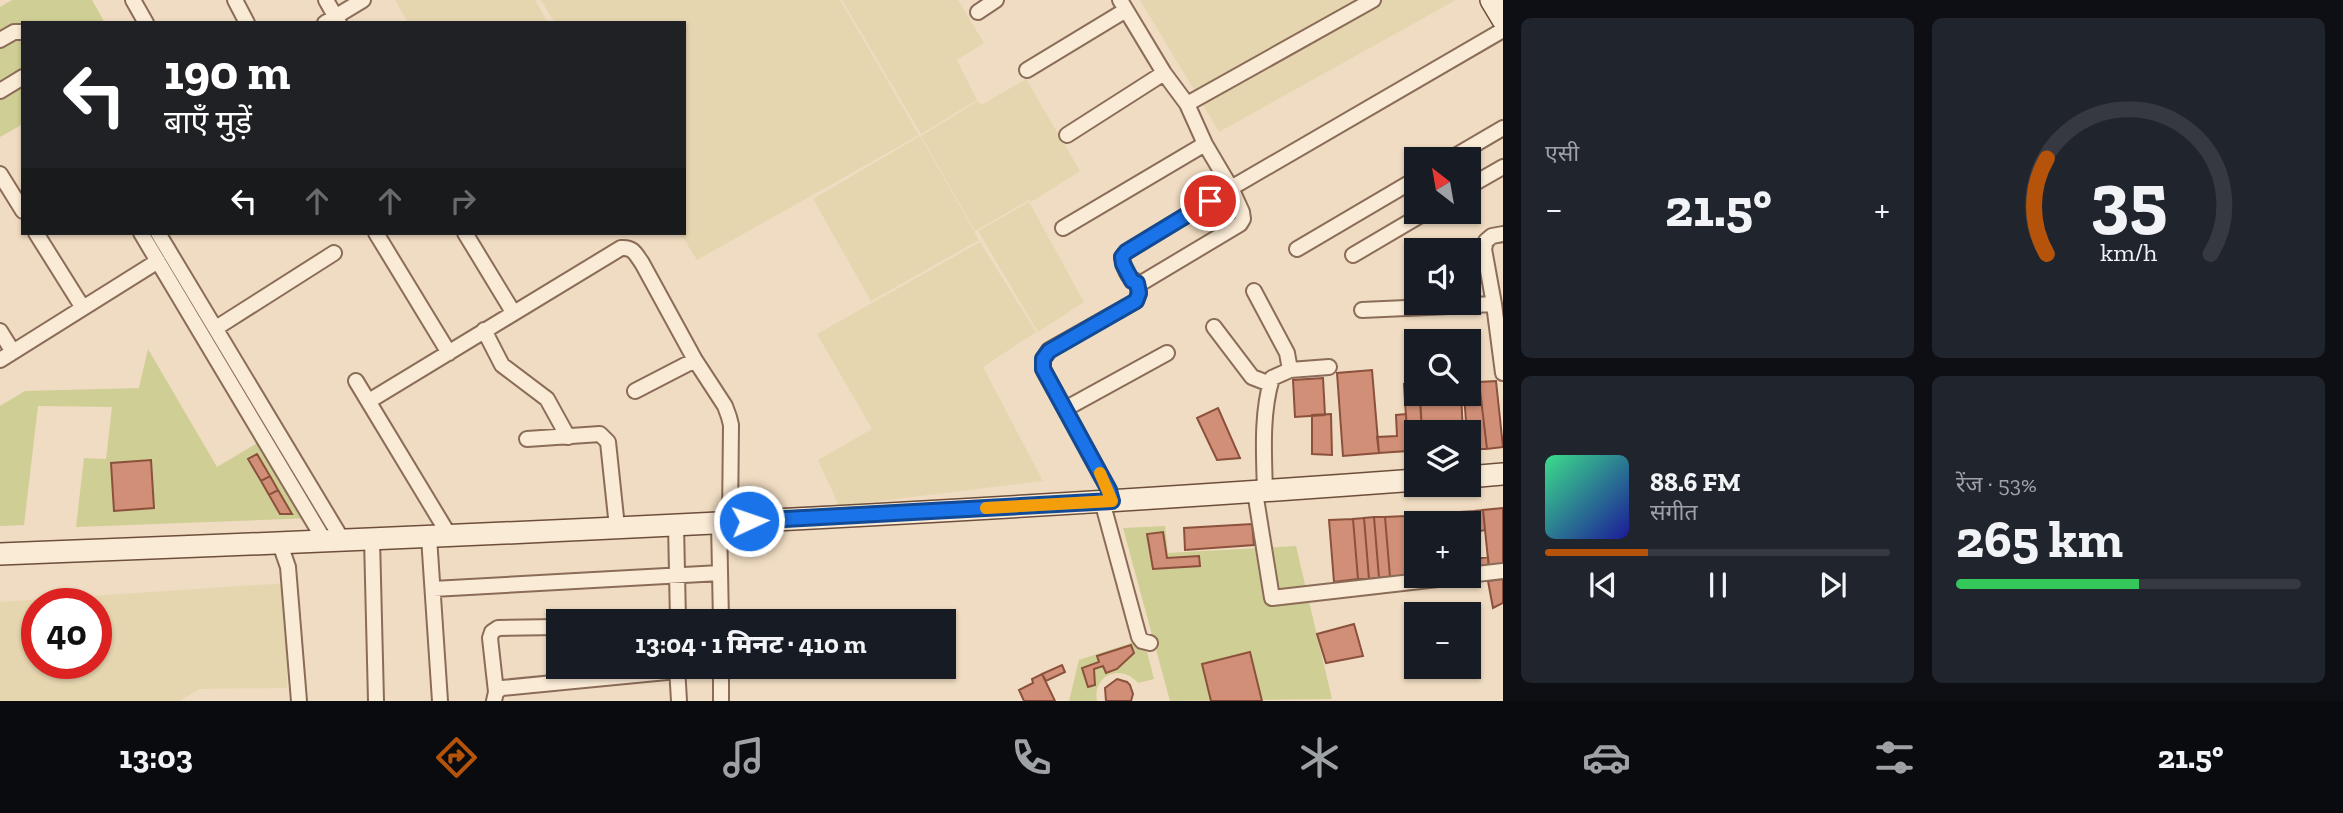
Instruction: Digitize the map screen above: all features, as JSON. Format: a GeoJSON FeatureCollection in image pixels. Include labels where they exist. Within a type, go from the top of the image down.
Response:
{"type":"FeatureCollection","features":[{"type":"Feature","properties":{"kind":"street"},"geometry":{"type":"LineString","coordinates":[[133,0],[145,21]]}},
{"type":"Feature","properties":{"kind":"street"},"geometry":{"type":"LineString","coordinates":[[234,0],[246,21]]}},
{"type":"Feature","properties":{"kind":"street"},"geometry":{"type":"LineString","coordinates":[[326,0],[333,21],[363,0]]}},
{"type":"Feature","properties":{"kind":"street"},"geometry":{"type":"LineString","coordinates":[[978,12],[996,0]]}},
{"type":"Feature","properties":{"kind":"street"},"geometry":{"type":"LineString","coordinates":[[1187,104],[1373,0]]}},
{"type":"Feature","properties":{"kind":"street"},"geometry":{"type":"LineString","coordinates":[[1491,0],[1503,20]]}},
{"type":"Feature","properties":{"kind":"street"},"geometry":{"type":"LineString","coordinates":[[1027,70],[1123,5],[1164,73],[1187,104],[1205,144],[1231,188],[1242,212],[1240,225],[1137,283],[1132,281],[1123,264],[1122,257],[1126,252],[1231,188],[1503,30]]}},
{"type":"Feature","properties":{"kind":"street"},"geometry":{"type":"LineString","coordinates":[[0,40],[14,32],[21,32]]}},
{"type":"Feature","properties":{"kind":"street"},"geometry":{"type":"LineString","coordinates":[[1067,135],[1164,73]]}},
{"type":"Feature","properties":{"kind":"street"},"geometry":{"type":"LineString","coordinates":[[0,91],[21,78]]}},
{"type":"Feature","properties":{"kind":"street"},"geometry":{"type":"LineString","coordinates":[[1471,147],[1503,128]]}},
{"type":"Feature","properties":{"kind":"street"},"geometry":{"type":"LineString","coordinates":[[1063,228],[1205,144]]}},
{"type":"Feature","properties":{"kind":"street"},"geometry":{"type":"LineString","coordinates":[[1481,180],[1503,167]]}},
{"type":"Feature","properties":{"kind":"street"},"geometry":{"type":"LineString","coordinates":[[0,174],[21,208]]}},
{"type":"Feature","properties":{"kind":"street"},"geometry":{"type":"LineString","coordinates":[[1297,249],[1404,186]]}},
{"type":"Feature","properties":{"kind":"street"},"geometry":{"type":"LineString","coordinates":[[1353,254],[1405,224]]}},
{"type":"Feature","properties":{"kind":"street"},"geometry":{"type":"LineString","coordinates":[[1503,234],[1492,236],[1486,241],[1484,249],[1500,331],[1503,373]]}},
{"type":"Feature","properties":{"kind":"street"},"geometry":{"type":"LineString","coordinates":[[37,235],[83,308]]}},
{"type":"Feature","properties":{"kind":"street"},"geometry":{"type":"LineString","coordinates":[[142,235],[334,542]]}},
{"type":"Feature","properties":{"kind":"street"},"geometry":{"type":"LineString","coordinates":[[162,235],[334,542]]}},
{"type":"Feature","properties":{"kind":"street"},"geometry":{"type":"LineString","coordinates":[[377,235],[449,353]]}},
{"type":"Feature","properties":{"kind":"street"},"geometry":{"type":"LineString","coordinates":[[466,235],[513,312]]}},
{"type":"Feature","properties":{"kind":"street"},"geometry":{"type":"LineString","coordinates":[[369,401],[513,312],[621,248],[628,247],[642,263],[695,360],[725,407],[731,425],[720,573],[721,609]]}},
{"type":"Feature","properties":{"kind":"street"},"geometry":{"type":"LineString","coordinates":[[215,328],[334,253]]}},
{"type":"Feature","properties":{"kind":"street"},"geometry":{"type":"LineString","coordinates":[[0,360],[158,261]]}},
{"type":"Feature","properties":{"kind":"street"},"geometry":{"type":"LineString","coordinates":[[1137,283],[1139,293],[1136,301],[1049,351],[1043,359],[1043,369],[1109,490],[1107,501],[1139,637],[1150,643]]}},
{"type":"Feature","properties":{"kind":"street"},"geometry":{"type":"LineString","coordinates":[[1254,291],[1287,353],[1290,370]]}},
{"type":"Feature","properties":{"kind":"street"},"geometry":{"type":"LineString","coordinates":[[1362,310],[1494,304]]}},
{"type":"Feature","properties":{"kind":"street"},"geometry":{"type":"LineString","coordinates":[[1214,327],[1252,377],[1270,384]]}},
{"type":"Feature","properties":{"kind":"street"},"geometry":{"type":"LineString","coordinates":[[484,330],[502,365],[547,399],[568,436]]}},
{"type":"Feature","properties":{"kind":"street"},"geometry":{"type":"LineString","coordinates":[[0,331],[13,352]]}},
{"type":"Feature","properties":{"kind":"street"},"geometry":{"type":"LineString","coordinates":[[1065,409],[1167,354]]}},
{"type":"Feature","properties":{"kind":"street"},"geometry":{"type":"LineString","coordinates":[[635,391],[695,360]]}},
{"type":"Feature","properties":{"kind":"street"},"geometry":{"type":"LineString","coordinates":[[1329,368],[1290,370],[1272,378],[1270,384],[1260,492],[1272,598],[1404,582]]}},
{"type":"Feature","properties":{"kind":"street"},"geometry":{"type":"LineString","coordinates":[[356,381],[439,536],[433,589],[440,701]]}},
{"type":"Feature","properties":{"kind":"street"},"geometry":{"type":"LineString","coordinates":[[527,439],[600,435],[608,442],[617,527]]}},
{"type":"Feature","properties":{"kind":"street"},"geometry":{"type":"LineString","coordinates":[[1481,476],[1503,474]]}},
{"type":"Feature","properties":{"kind":"street"},"geometry":{"type":"LineString","coordinates":[[0,554],[334,542],[724,522],[1260,492],[1404,481]]}},
{"type":"Feature","properties":{"kind":"street"},"geometry":{"type":"LineString","coordinates":[[676,524],[678,609]]}},
{"type":"Feature","properties":{"kind":"street"},"geometry":{"type":"LineString","coordinates":[[372,539],[376,701]]}},
{"type":"Feature","properties":{"kind":"street"},"geometry":{"type":"LineString","coordinates":[[280,544],[288,567],[299,701]]}},
{"type":"Feature","properties":{"kind":"street"},"geometry":{"type":"LineString","coordinates":[[1481,573],[1503,571]]}},
{"type":"Feature","properties":{"kind":"street"},"geometry":{"type":"LineString","coordinates":[[433,589],[720,573]]}},
{"type":"Feature","properties":{"kind":"street"},"geometry":{"type":"LineString","coordinates":[[495,696],[490,638],[492,632],[498,628],[546,627]]}},
{"type":"Feature","properties":{"kind":"street"},"geometry":{"type":"LineString","coordinates":[[495,696],[502,688],[585,679]]}},
{"type":"Feature","properties":{"kind":"street"},"geometry":{"type":"LineString","coordinates":[[678,679],[679,701]]}},
{"type":"Feature","properties":{"kind":"street"},"geometry":{"type":"LineString","coordinates":[[721,679],[721,701]]}},
{"type":"Feature","properties":{"kind":"shaded area"},"geometry":{"type":"Polygon","coordinates":[[[12,0],[92,0],[104,21],[21,21],[21,125],[0,137],[0,7],[12,0]]]}},
{"type":"Feature","properties":{"kind":"shaded area"},"geometry":{"type":"Polygon","coordinates":[[[395,0],[535,0],[547,21],[407,21],[395,0]]]}},
{"type":"Feature","properties":{"kind":"shaded area"},"geometry":{"type":"Polygon","coordinates":[[[541,0],[840,0],[919,135],[697,260],[681,235],[686,235],[686,21],[554,21],[541,0]]]}},
{"type":"Feature","properties":{"kind":"shaded area"},"geometry":{"type":"Polygon","coordinates":[[[842,0],[958,0],[984,43],[957,60],[977,100],[921,134],[842,0]]]}},
{"type":"Feature","properties":{"kind":"shaded area"},"geometry":{"type":"Polygon","coordinates":[[[1140,0],[1456,0],[1219,132],[1140,0]]]}},
{"type":"Feature","properties":{"kind":"shaded area"},"geometry":{"type":"Polygon","coordinates":[[[1026,79],[1080,171],[1031,202],[1029,200],[975,231],[921,136],[978,101],[981,105],[1026,79]]]}},
{"type":"Feature","properties":{"kind":"shaded area"},"geometry":{"type":"Polygon","coordinates":[[[920,136],[979,240],[871,301],[813,199],[920,136]]]}},
{"type":"Feature","properties":{"kind":"shaded area"},"geometry":{"type":"Polygon","coordinates":[[[1029,202],[1084,302],[1038,332],[978,231],[1029,202]]]}},
{"type":"Feature","properties":{"kind":"shaded area"},"geometry":{"type":"Polygon","coordinates":[[[980,242],[1036,332],[983,367],[1043,481],[839,506],[818,460],[872,429],[817,334],[980,242]]]}},
{"type":"Feature","properties":{"kind":"shaded area"},"geometry":{"type":"Polygon","coordinates":[[[148,349],[217,467],[264,439],[313,518],[76,527],[84,458],[106,459],[112,407],[38,406],[24,525],[0,526],[0,406],[25,391],[139,388],[148,349]]]}},
{"type":"Feature","properties":{"kind":"shaded area"},"geometry":{"type":"Polygon","coordinates":[[[1165,526],[1168,553],[1296,546],[1332,699],[1170,701],[1123,528],[1165,526]]]}},
{"type":"Feature","properties":{"kind":"shaded area"},"geometry":{"type":"Polygon","coordinates":[[[288,583],[287,688],[200,689],[179,701],[0,701],[0,602],[21,601],[21,679],[112,679],[112,595],[288,583]]]}},
{"type":"Feature","properties":{"kind":"shaded area"},"geometry":{"type":"Polygon","coordinates":[[[1134,642],[1140,650],[1147,652],[1154,679],[1138,683],[1131,677],[1116,673],[1109,675],[1099,684],[1097,701],[1069,701],[1079,660],[1134,642]]]}},
{"type":"Feature","properties":{"kind":"building"},"geometry":{"type":"Polygon","coordinates":[[[1372,370],[1379,453],[1343,456],[1337,373],[1372,370]]]}},
{"type":"Feature","properties":{"kind":"building"},"geometry":{"type":"Polygon","coordinates":[[[1323,378],[1325,415],[1295,417],[1293,380],[1323,378]]]}},
{"type":"Feature","properties":{"kind":"building"},"geometry":{"type":"Polygon","coordinates":[[[1496,381],[1503,447],[1487,449],[1481,382],[1496,381]]]}},
{"type":"Feature","properties":{"kind":"building"},"geometry":{"type":"Polygon","coordinates":[[[1481,399],[1487,449],[1481,449],[1481,420],[1466,420],[1465,406],[1481,406],[1481,399]]]}},
{"type":"Feature","properties":{"kind":"building"},"geometry":{"type":"Polygon","coordinates":[[[1405,406],[1421,406],[1421,420],[1406,420],[1405,406]]]}},
{"type":"Feature","properties":{"kind":"building"},"geometry":{"type":"Polygon","coordinates":[[[1420,406],[1462,406],[1462,420],[1421,420],[1420,406]]]}},
{"type":"Feature","properties":{"kind":"building"},"geometry":{"type":"Polygon","coordinates":[[[1218,408],[1240,458],[1217,460],[1197,418],[1218,408]]]}},
{"type":"Feature","properties":{"kind":"building"},"geometry":{"type":"Polygon","coordinates":[[[1331,414],[1332,455],[1312,454],[1312,415],[1331,414]]]}},
{"type":"Feature","properties":{"kind":"building"},"geometry":{"type":"Polygon","coordinates":[[[1406,414],[1404,451],[1379,453],[1377,437],[1397,436],[1396,415],[1406,414]]]}},
{"type":"Feature","properties":{"kind":"building"},"geometry":{"type":"Polygon","coordinates":[[[257,454],[270,476],[261,481],[248,459],[257,454]]]}},
{"type":"Feature","properties":{"kind":"building"},"geometry":{"type":"Polygon","coordinates":[[[151,460],[154,508],[114,511],[111,463],[151,460]]]}},
{"type":"Feature","properties":{"kind":"building"},"geometry":{"type":"Polygon","coordinates":[[[270,476],[278,490],[269,495],[261,481],[270,476]]]}},
{"type":"Feature","properties":{"kind":"building"},"geometry":{"type":"Polygon","coordinates":[[[278,490],[292,514],[280,514],[269,495],[278,490]]]}},
{"type":"Feature","properties":{"kind":"building"},"geometry":{"type":"Polygon","coordinates":[[[1503,508],[1503,567],[1489,569],[1483,510],[1503,508]]]}},
{"type":"Feature","properties":{"kind":"building"},"geometry":{"type":"Polygon","coordinates":[[[1483,510],[1485,530],[1481,531],[1481,511],[1475,511],[1483,510]]]}},
{"type":"Feature","properties":{"kind":"building"},"geometry":{"type":"Polygon","coordinates":[[[1404,516],[1404,576],[1390,577],[1385,517],[1404,516]]]}},
{"type":"Feature","properties":{"kind":"building"},"geometry":{"type":"Polygon","coordinates":[[[1374,517],[1379,578],[1369,579],[1364,518],[1374,517]]]}},
{"type":"Feature","properties":{"kind":"building"},"geometry":{"type":"Polygon","coordinates":[[[1374,517],[1385,517],[1390,577],[1379,578],[1374,517]]]}},
{"type":"Feature","properties":{"kind":"building"},"geometry":{"type":"Polygon","coordinates":[[[1364,518],[1369,579],[1358,579],[1353,519],[1364,518]]]}},
{"type":"Feature","properties":{"kind":"building"},"geometry":{"type":"Polygon","coordinates":[[[1353,519],[1358,579],[1334,582],[1329,520],[1353,519]]]}},
{"type":"Feature","properties":{"kind":"building"},"geometry":{"type":"Polygon","coordinates":[[[1252,524],[1254,545],[1185,550],[1184,528],[1252,524]]]}},
{"type":"Feature","properties":{"kind":"building"},"geometry":{"type":"Polygon","coordinates":[[[1163,532],[1167,558],[1199,556],[1200,566],[1153,569],[1147,534],[1163,532]]]}},
{"type":"Feature","properties":{"kind":"building"},"geometry":{"type":"Polygon","coordinates":[[[1488,557],[1489,569],[1481,570],[1481,558],[1488,557]]]}},
{"type":"Feature","properties":{"kind":"building"},"geometry":{"type":"Polygon","coordinates":[[[1503,579],[1503,603],[1493,608],[1488,581],[1503,579]]]}},
{"type":"Feature","properties":{"kind":"building"},"geometry":{"type":"Polygon","coordinates":[[[1354,624],[1363,656],[1326,663],[1317,634],[1354,624]]]}},
{"type":"Feature","properties":{"kind":"building"},"geometry":{"type":"Polygon","coordinates":[[[1131,645],[1134,653],[1117,669],[1106,673],[1103,666],[1094,669],[1095,685],[1088,687],[1082,668],[1099,662],[1097,656],[1131,645]]]}},
{"type":"Feature","properties":{"kind":"building"},"geometry":{"type":"Polygon","coordinates":[[[1250,652],[1262,701],[1211,701],[1202,664],[1250,652]]]}},
{"type":"Feature","properties":{"kind":"building"},"geometry":{"type":"Polygon","coordinates":[[[1062,665],[1065,672],[1046,681],[1042,674],[1062,665]]]}},
{"type":"Feature","properties":{"kind":"building"},"geometry":{"type":"Polygon","coordinates":[[[1042,674],[1055,701],[1024,701],[1019,690],[1033,683],[1032,679],[1042,674]]]}},
{"type":"Feature","properties":{"kind":"building"},"geometry":{"type":"Polygon","coordinates":[[[1117,679],[1130,685],[1133,694],[1131,701],[1106,701],[1105,688],[1117,679]]]}},
{"type":"Feature","properties":{"kind":"slow traffic"},"geometry":{"type":"LineString","coordinates":[[986,508],[1112,501],[1100,473]]}},
{"type":"Feature","properties":{"kind":"route"},"geometry":{"type":"LineString","coordinates":[[749,521],[1112,501],[1109,490],[1043,369],[1043,359],[1049,351],[1136,301],[1139,293],[1137,283],[1132,281],[1122,257],[1210,201]]}}]}
